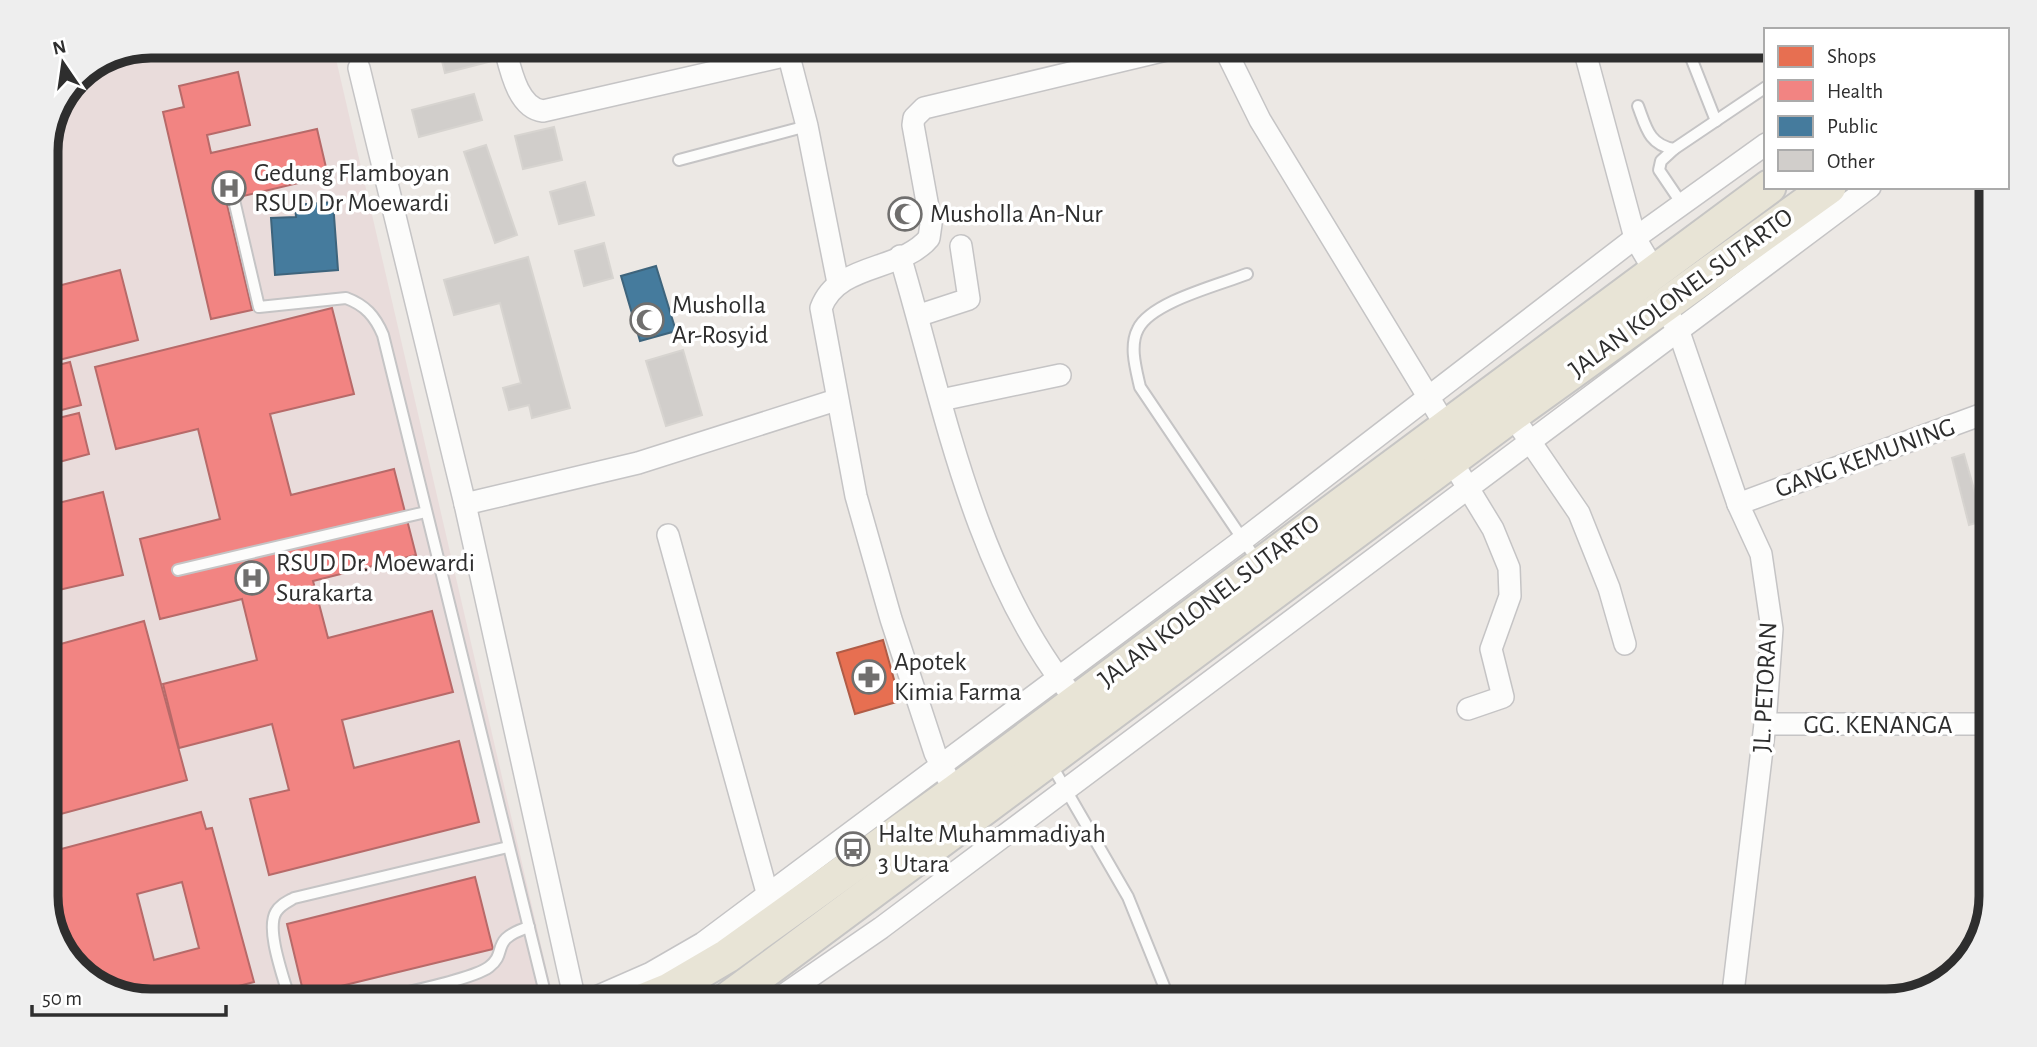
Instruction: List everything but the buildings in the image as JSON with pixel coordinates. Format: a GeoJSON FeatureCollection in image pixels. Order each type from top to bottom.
{"type":"FeatureCollection","features":[{"type":"Feature","properties":{"kind":"main road","name":"JALAN KOLONEL SUTARTO"},"geometry":{"type":"LineString","coordinates":[[666,989],[727,956],[777,905],[1251,551],[1446,426],[1766,189]]}},
{"type":"Feature","properties":{"kind":"main road","name":"JALAN KOLONEL SUTARTO"},"geometry":{"type":"LineString","coordinates":[[742,989],[1451,460],[1521,428],[1671,319],[1827,189]]}},
{"type":"Feature","properties":{"kind":"street"},"geometry":{"type":"LineString","coordinates":[[508,58],[520,92],[528,105],[543,111],[755,58]]}},
{"type":"Feature","properties":{"kind":"street"},"geometry":{"type":"LineString","coordinates":[[789,58],[807,127],[838,283]]}},
{"type":"Feature","properties":{"kind":"street"},"geometry":{"type":"LineString","coordinates":[[948,779],[891,619],[856,496],[821,309],[825,298],[838,283],[924,243],[931,231],[913,125],[914,118],[924,108],[1135,58]]}},
{"type":"Feature","properties":{"kind":"street"},"geometry":{"type":"LineString","coordinates":[[1229,58],[1260,120],[1446,426]]}},
{"type":"Feature","properties":{"kind":"street"},"geometry":{"type":"LineString","coordinates":[[1586,58],[1635,238],[1655,272]]}},
{"type":"Feature","properties":{"kind":"street"},"geometry":{"type":"LineString","coordinates":[[359,68],[465,503],[572,989]]}},
{"type":"Feature","properties":{"kind":"street"},"geometry":{"type":"LineString","coordinates":[[1251,551],[1429,398],[1635,238],[1764,146]]}},
{"type":"Feature","properties":{"kind":"street"},"geometry":{"type":"LineString","coordinates":[[1671,319],[1867,189]]}},
{"type":"Feature","properties":{"kind":"street"},"geometry":{"type":"LineString","coordinates":[[919,316],[969,299],[961,246]]}},
{"type":"Feature","properties":{"kind":"street"},"geometry":{"type":"LineString","coordinates":[[900,256],[957,459],[984,534],[1012,597],[1067,689]]}},
{"type":"Feature","properties":{"kind":"street","name":"JL. PETORAN"},"geometry":{"type":"LineString","coordinates":[[1671,319],[1738,504],[1761,554],[1772,629],[1765,724],[1734,989]]}},
{"type":"Feature","properties":{"kind":"street"},"geometry":{"type":"LineString","coordinates":[[941,400],[1060,375]]}},
{"type":"Feature","properties":{"kind":"street"},"geometry":{"type":"LineString","coordinates":[[465,503],[638,463],[836,400]]}},
{"type":"Feature","properties":{"kind":"street","name":"GANG KEMUNING"},"geometry":{"type":"LineString","coordinates":[[1738,504],[1979,415]]}},
{"type":"Feature","properties":{"kind":"street"},"geometry":{"type":"LineString","coordinates":[[794,989],[881,928],[1469,487],[1521,428],[1579,513],[1605,577],[1625,644]]}},
{"type":"Feature","properties":{"kind":"street"},"geometry":{"type":"LineString","coordinates":[[1451,460],[1501,543],[1511,581],[1510,596],[1491,649],[1503,697],[1468,709]]}},
{"type":"Feature","properties":{"kind":"street"},"geometry":{"type":"LineString","coordinates":[[616,989],[651,973],[777,905],[668,535]]}},
{"type":"Feature","properties":{"kind":"street","name":"GG. KENANGA"},"geometry":{"type":"LineString","coordinates":[[1765,724],[1979,724]]}},
{"type":"Feature","properties":{"kind":"lane"},"geometry":{"type":"LineString","coordinates":[[1691,58],[1716,121]]}},
{"type":"Feature","properties":{"kind":"lane"},"geometry":{"type":"LineString","coordinates":[[1682,204],[1659,170],[1661,161],[1674,149],[1764,88]]}},
{"type":"Feature","properties":{"kind":"lane"},"geometry":{"type":"LineString","coordinates":[[1638,106],[1649,137],[1661,147],[1674,149]]}},
{"type":"Feature","properties":{"kind":"lane"},"geometry":{"type":"LineString","coordinates":[[680,160],[807,127]]}},
{"type":"Feature","properties":{"kind":"lane"},"geometry":{"type":"LineString","coordinates":[[234,200],[259,307],[346,298],[359,303],[378,323],[544,989]]}},
{"type":"Feature","properties":{"kind":"lane"},"geometry":{"type":"LineString","coordinates":[[1247,274],[1150,312],[1137,330],[1133,359],[1140,387],[1251,551]]}},
{"type":"Feature","properties":{"kind":"lane"},"geometry":{"type":"LineString","coordinates":[[177,570],[426,512]]}},
{"type":"Feature","properties":{"kind":"lane"},"geometry":{"type":"LineString","coordinates":[[1048,759],[1128,897],[1165,989]]}},
{"type":"Feature","properties":{"kind":"lane"},"geometry":{"type":"LineString","coordinates":[[287,989],[273,936],[273,921],[283,904],[294,898],[508,847]]}},
{"type":"Feature","properties":{"kind":"lane"},"geometry":{"type":"LineString","coordinates":[[417,989],[478,973],[496,959],[502,940],[510,933],[529,927]]}},
{"type":"Feature","properties":{"kind":"shaded area","name":"RSUD Dr. Moewardi Surakarta"},"geometry":{"type":"Polygon","coordinates":[[[151,58],[336,58],[551,989],[151,989],[121,984],[99,974],[81,958],[67,937],[58,902],[58,145],[61,127],[73,99],[98,98],[98,74],[115,65],[151,58]]]}},
{"type":"Feature","properties":{"kind":"place","name":"Gedung Flamboyan RSUD Dr Moewardi"},"geometry":{"type":"Point","coordinates":[229,188]}},
{"type":"Feature","properties":{"kind":"place","name":"Musholla An-Nur"},"geometry":{"type":"Point","coordinates":[905,214]}},
{"type":"Feature","properties":{"kind":"place","name":"Musholla Ar-Rosyid"},"geometry":{"type":"Point","coordinates":[647,320]}},
{"type":"Feature","properties":{"kind":"place","name":"RSUD Dr. Moewardi Surakarta"},"geometry":{"type":"Point","coordinates":[252,578]}},
{"type":"Feature","properties":{"kind":"place","name":"Apotek Kimia Farma"},"geometry":{"type":"Point","coordinates":[869,677]}},
{"type":"Feature","properties":{"kind":"place","name":"Halte Muhammadiyah 3 Utara"},"geometry":{"type":"Point","coordinates":[853,849]}}]}
